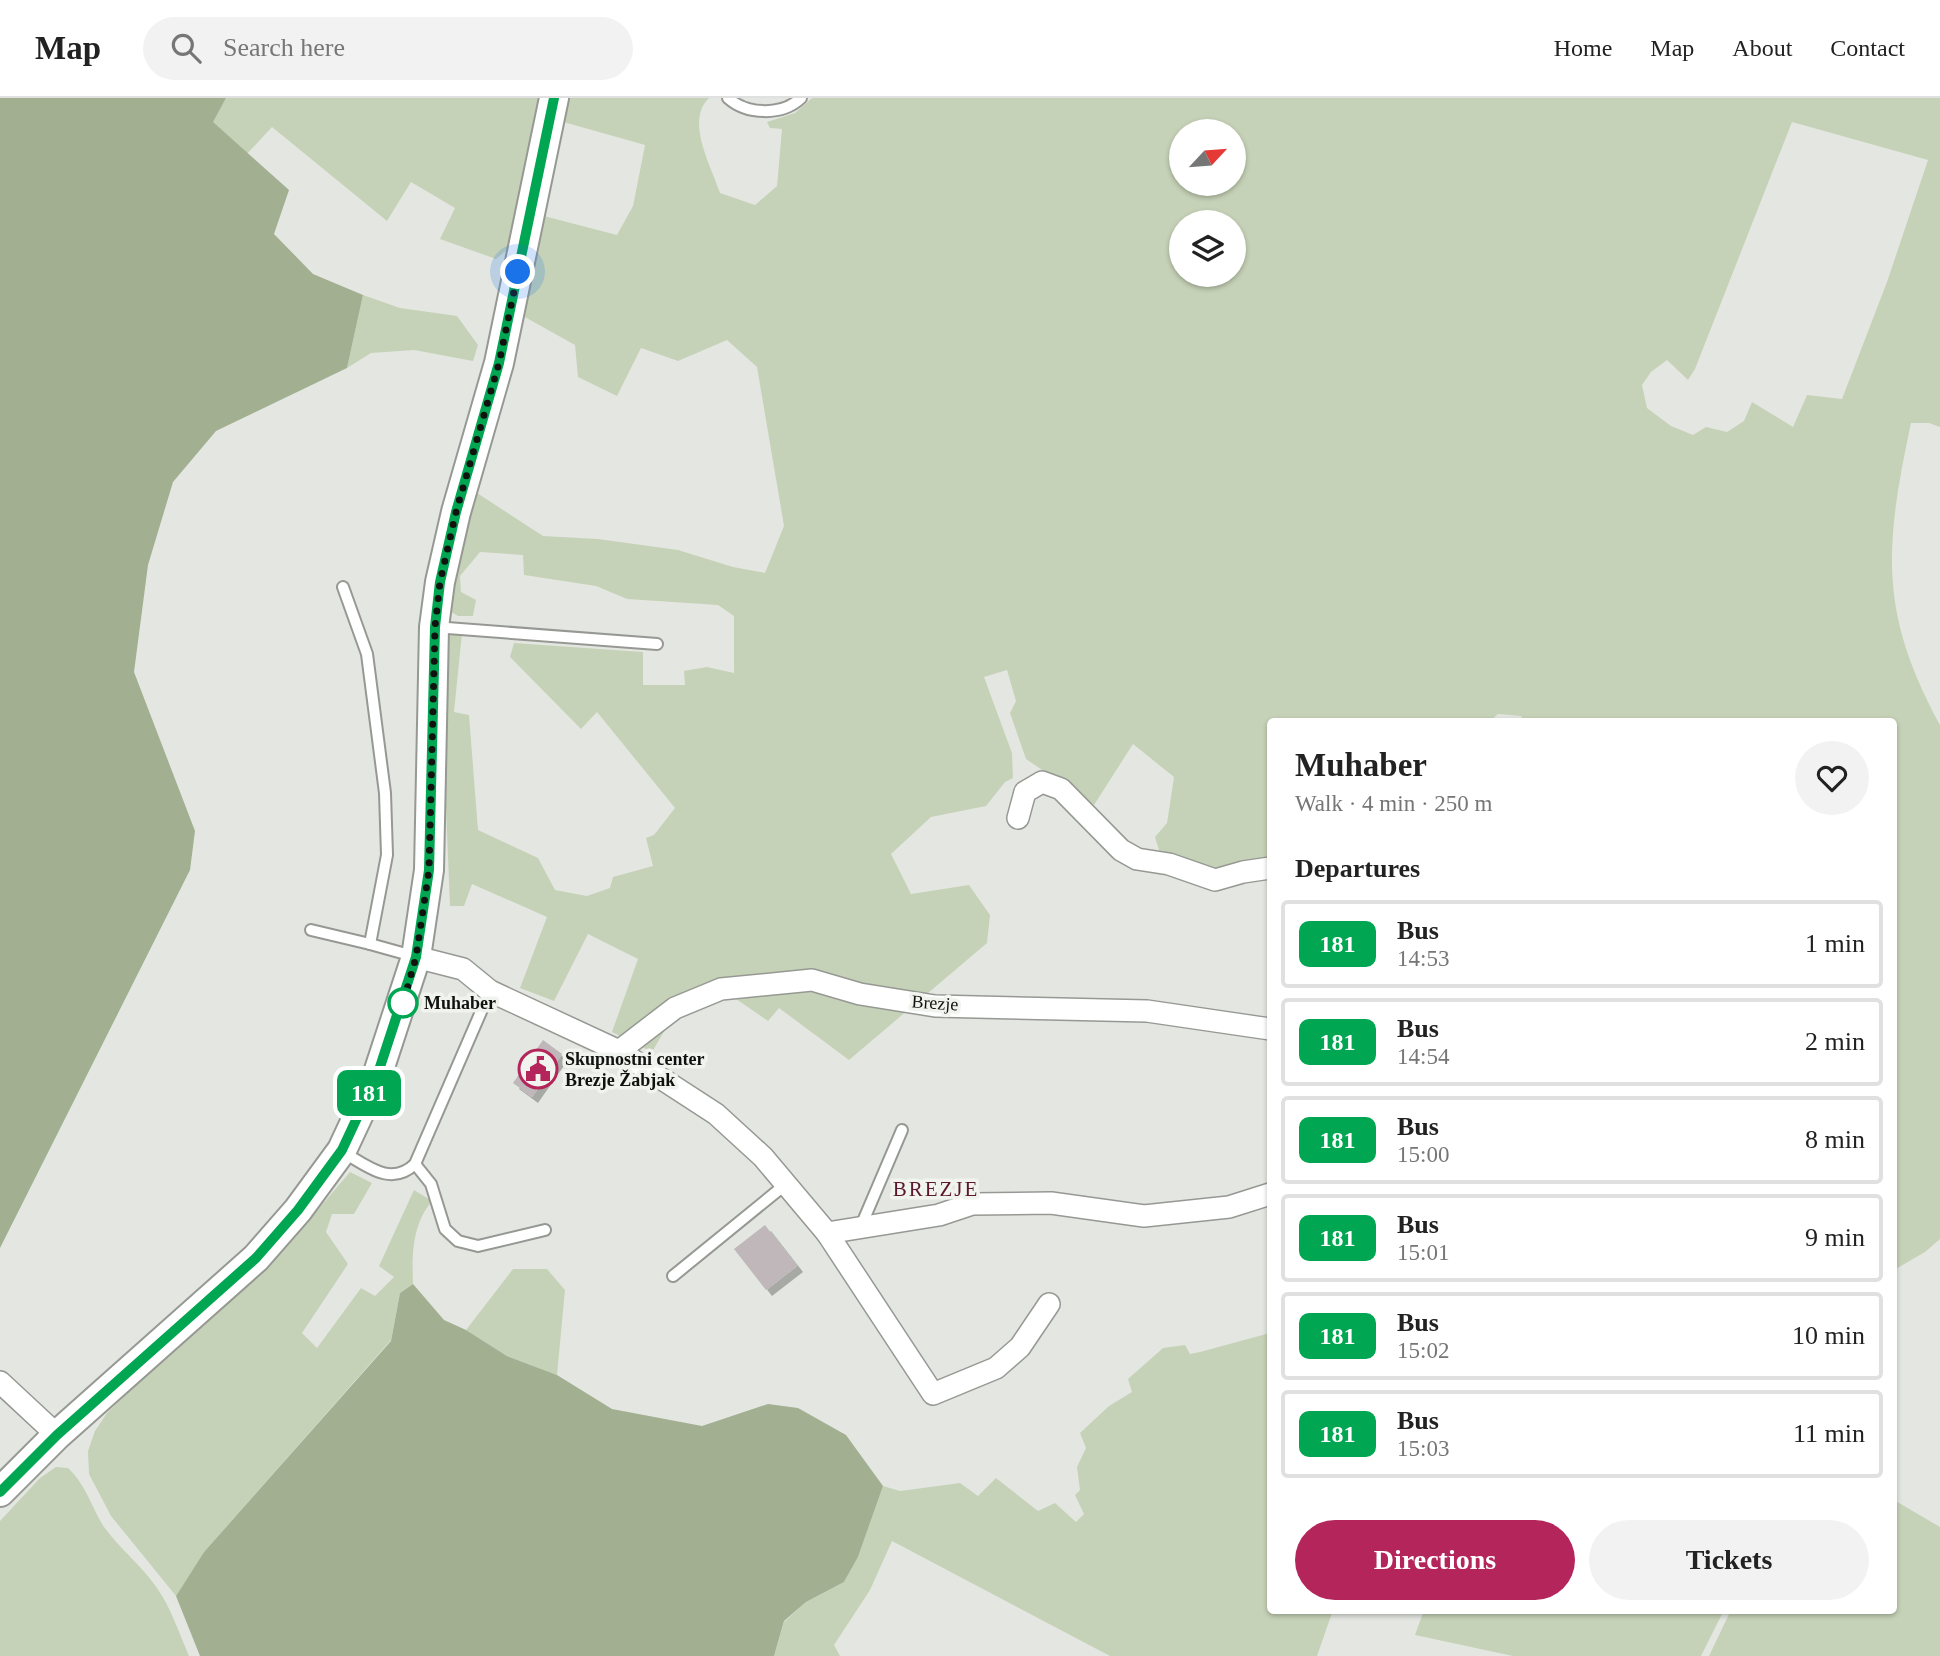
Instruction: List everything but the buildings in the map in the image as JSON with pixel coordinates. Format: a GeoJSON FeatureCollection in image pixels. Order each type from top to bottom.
{"type":"FeatureCollection","features":[{"type":"Feature","properties":{"kind":"street"},"geometry":{"type":"LineString","coordinates":[[0,1492],[57,1435],[256,1258],[298,1210],[342,1150],[378,1073],[416,957],[429,870],[435,627],[450,535],[499,363],[554,98]]}},
{"type":"Feature","properties":{"kind":"street"},"geometry":{"type":"LineString","coordinates":[[1018,818],[1025,792],[1042,782],[1061,789],[1121,850],[1137,859],[1169,864],[1215,880],[1267,868]]}},
{"type":"Feature","properties":{"kind":"street"},"geometry":{"type":"LineString","coordinates":[[416,957],[463,969],[490,991],[619,1051],[716,1114],[763,1157],[827,1233],[933,1394],[996,1368],[1020,1347],[1049,1304]]}},
{"type":"Feature","properties":{"kind":"street","name":"Brezje"},"geometry":{"type":"LineString","coordinates":[[619,1051],[675,1008],[721,989],[812,980],[860,994],[935,1006],[1147,1011],[1233,1021],[1267,1028]]}},
{"type":"Feature","properties":{"kind":"street"},"geometry":{"type":"LineString","coordinates":[[827,1233],[939,1215],[972,1204],[1051,1203],[1144,1216],[1229,1207],[1267,1195]]}},
{"type":"Feature","properties":{"kind":"street"},"geometry":{"type":"LineString","coordinates":[[0,1382],[57,1435]]}},
{"type":"Feature","properties":{"kind":"lane"},"geometry":{"type":"LineString","coordinates":[[728,98],[735,104],[769,113],[801,98]]}},
{"type":"Feature","properties":{"kind":"lane"},"geometry":{"type":"LineString","coordinates":[[343,587],[366,654],[384,793],[387,855],[370,944]]}},
{"type":"Feature","properties":{"kind":"lane"},"geometry":{"type":"LineString","coordinates":[[435,627],[657,644]]}},
{"type":"Feature","properties":{"kind":"lane"},"geometry":{"type":"LineString","coordinates":[[311,930],[416,957]]}},
{"type":"Feature","properties":{"kind":"lane"},"geometry":{"type":"LineString","coordinates":[[342,1150],[377,1172],[393,1176],[405,1173],[415,1164],[490,991]]}},
{"type":"Feature","properties":{"kind":"lane"},"geometry":{"type":"LineString","coordinates":[[861,1226],[902,1130]]}},
{"type":"Feature","properties":{"kind":"lane"},"geometry":{"type":"LineString","coordinates":[[415,1164],[431,1184],[438,1214],[445,1229],[458,1241],[478,1246],[545,1230]]}},
{"type":"Feature","properties":{"kind":"lane"},"geometry":{"type":"LineString","coordinates":[[673,1276],[786,1184]]}},
{"type":"Feature","properties":{"kind":"green space"},"geometry":{"type":"Polygon","coordinates":[[[0,98],[226,98],[213,122],[289,190],[274,234],[313,274],[363,295],[347,368],[216,431],[173,482],[148,565],[134,672],[195,831],[190,870],[0,1248],[0,98]]]}},
{"type":"Feature","properties":{"kind":"green space"},"geometry":{"type":"Polygon","coordinates":[[[226,98],[540,98],[508,249],[496,259],[440,239],[455,208],[411,182],[387,221],[272,127],[246,155],[212,122],[226,98]]]}},
{"type":"Feature","properties":{"kind":"green space"},"geometry":{"type":"Polygon","coordinates":[[[565,98],[709,98],[699,119],[700,131],[706,157],[720,193],[755,205],[777,186],[782,129],[770,128],[767,122],[795,113],[812,98],[1940,98],[1940,427],[1929,423],[1911,423],[1892,543],[1897,612],[1906,647],[1940,725],[1940,1239],[1925,1252],[1897,1268],[1897,718],[1522,718],[1498,714],[1493,718],[1267,718],[1267,862],[1213,868],[1189,863],[1159,850],[1155,837],[1167,823],[1174,777],[1133,744],[1094,805],[1026,759],[1010,713],[1016,701],[1007,670],[984,677],[1012,753],[1013,778],[1005,782],[986,806],[931,817],[891,854],[911,894],[969,885],[990,915],[987,943],[849,1060],[779,1008],[768,1021],[713,983],[687,992],[652,1052],[612,1032],[638,959],[588,934],[554,1001],[520,988],[547,917],[472,884],[464,906],[450,906],[446,808],[439,769],[444,646],[452,632],[462,633],[454,712],[469,715],[478,830],[538,858],[555,890],[587,896],[610,888],[613,877],[653,866],[646,838],[654,835],[675,808],[597,712],[581,729],[510,657],[514,643],[643,652],[643,685],[685,685],[684,671],[707,667],[734,673],[734,616],[718,605],[627,599],[596,586],[524,575],[523,555],[480,552],[460,576],[461,592],[476,600],[473,616],[458,616],[446,609],[474,491],[543,536],[598,539],[678,550],[733,567],[765,573],[784,526],[757,367],[727,340],[678,361],[641,348],[617,396],[578,377],[575,345],[523,316],[540,215],[617,235],[633,206],[645,145],[560,121],[565,98]],[[1792,122],[1695,369],[1688,380],[1667,360],[1651,372],[1642,385],[1647,408],[1671,426],[1693,435],[1706,427],[1727,432],[1744,421],[1752,402],[1793,427],[1807,395],[1842,399],[1887,282],[1928,160],[1792,122]]]}},
{"type":"Feature","properties":{"kind":"green space"},"geometry":{"type":"Polygon","coordinates":[[[363,295],[400,308],[457,316],[478,345],[473,361],[414,350],[371,353],[347,368],[363,295]]]}},
{"type":"Feature","properties":{"kind":"green space"},"geometry":{"type":"Polygon","coordinates":[[[350,1172],[372,1183],[354,1214],[332,1214],[326,1232],[348,1264],[302,1333],[317,1348],[361,1288],[375,1296],[394,1277],[379,1266],[414,1190],[432,1201],[417,1230],[413,1251],[413,1284],[400,1293],[391,1340],[204,1552],[176,1596],[111,1516],[89,1474],[88,1451],[95,1431],[107,1413],[180,1342],[279,1255],[350,1172]]]}},
{"type":"Feature","properties":{"kind":"green space"},"geometry":{"type":"Polygon","coordinates":[[[513,1269],[547,1269],[565,1290],[557,1375],[507,1356],[466,1330],[513,1269]]]}},
{"type":"Feature","properties":{"kind":"green space"},"geometry":{"type":"Polygon","coordinates":[[[413,1284],[444,1320],[466,1330],[507,1356],[557,1375],[612,1409],[702,1426],[768,1404],[798,1408],[846,1435],[883,1486],[858,1557],[844,1582],[806,1602],[784,1621],[774,1656],[200,1656],[176,1596],[204,1552],[391,1341],[400,1293],[413,1284]]]}},
{"type":"Feature","properties":{"kind":"green space"},"geometry":{"type":"Polygon","coordinates":[[[1267,1334],[1267,1614],[1332,1614],[1317,1656],[1110,1656],[892,1541],[870,1590],[834,1645],[840,1656],[774,1656],[784,1622],[806,1602],[844,1582],[858,1557],[883,1486],[900,1491],[960,1483],[978,1496],[996,1478],[1038,1511],[1055,1503],[1076,1522],[1084,1514],[1075,1495],[1080,1490],[1077,1467],[1086,1448],[1080,1433],[1109,1406],[1132,1392],[1128,1379],[1163,1348],[1185,1345],[1190,1354],[1267,1334]]]}},
{"type":"Feature","properties":{"kind":"green space"},"geometry":{"type":"Polygon","coordinates":[[[56,1467],[68,1468],[74,1475],[104,1527],[157,1588],[171,1612],[189,1656],[0,1656],[0,1521],[40,1478],[56,1467]]]}},
{"type":"Feature","properties":{"kind":"green space"},"geometry":{"type":"Polygon","coordinates":[[[1897,1502],[1940,1527],[1940,1656],[1709,1656],[1729,1614],[1897,1614],[1897,1502]]]}},
{"type":"Feature","properties":{"kind":"green space"},"geometry":{"type":"Polygon","coordinates":[[[1423,1614],[1722,1614],[1701,1656],[1513,1656],[1415,1635],[1423,1614]]]}},
{"type":"Feature","properties":{"kind":"bus line","name":"181"},"geometry":{"type":"LineString","coordinates":[[0,1492],[57,1435],[256,1258],[298,1210],[342,1150],[378,1073],[402,1007],[421,934],[429,870],[435,627],[440,582],[456,512],[499,363],[554,98]]}},
{"type":"Feature","properties":{"kind":"place","name":"Muhaber"},"geometry":{"type":"Point","coordinates":[403,1003]}},
{"type":"Feature","properties":{"kind":"place","name":"Skupnostni center Brezje Žabjak"},"geometry":{"type":"Point","coordinates":[538,1069]}},
{"type":"Feature","properties":{"kind":"district","name":"BREZJE"},"geometry":{"type":"Point","coordinates":[936,1189]}},
{"type":"Feature","properties":{"kind":"route"},"geometry":{"type":"LineString","coordinates":[[403,1003],[402,1007],[421,934],[429,870],[435,627],[440,582],[456,512],[499,363],[518,272]]}}]}
